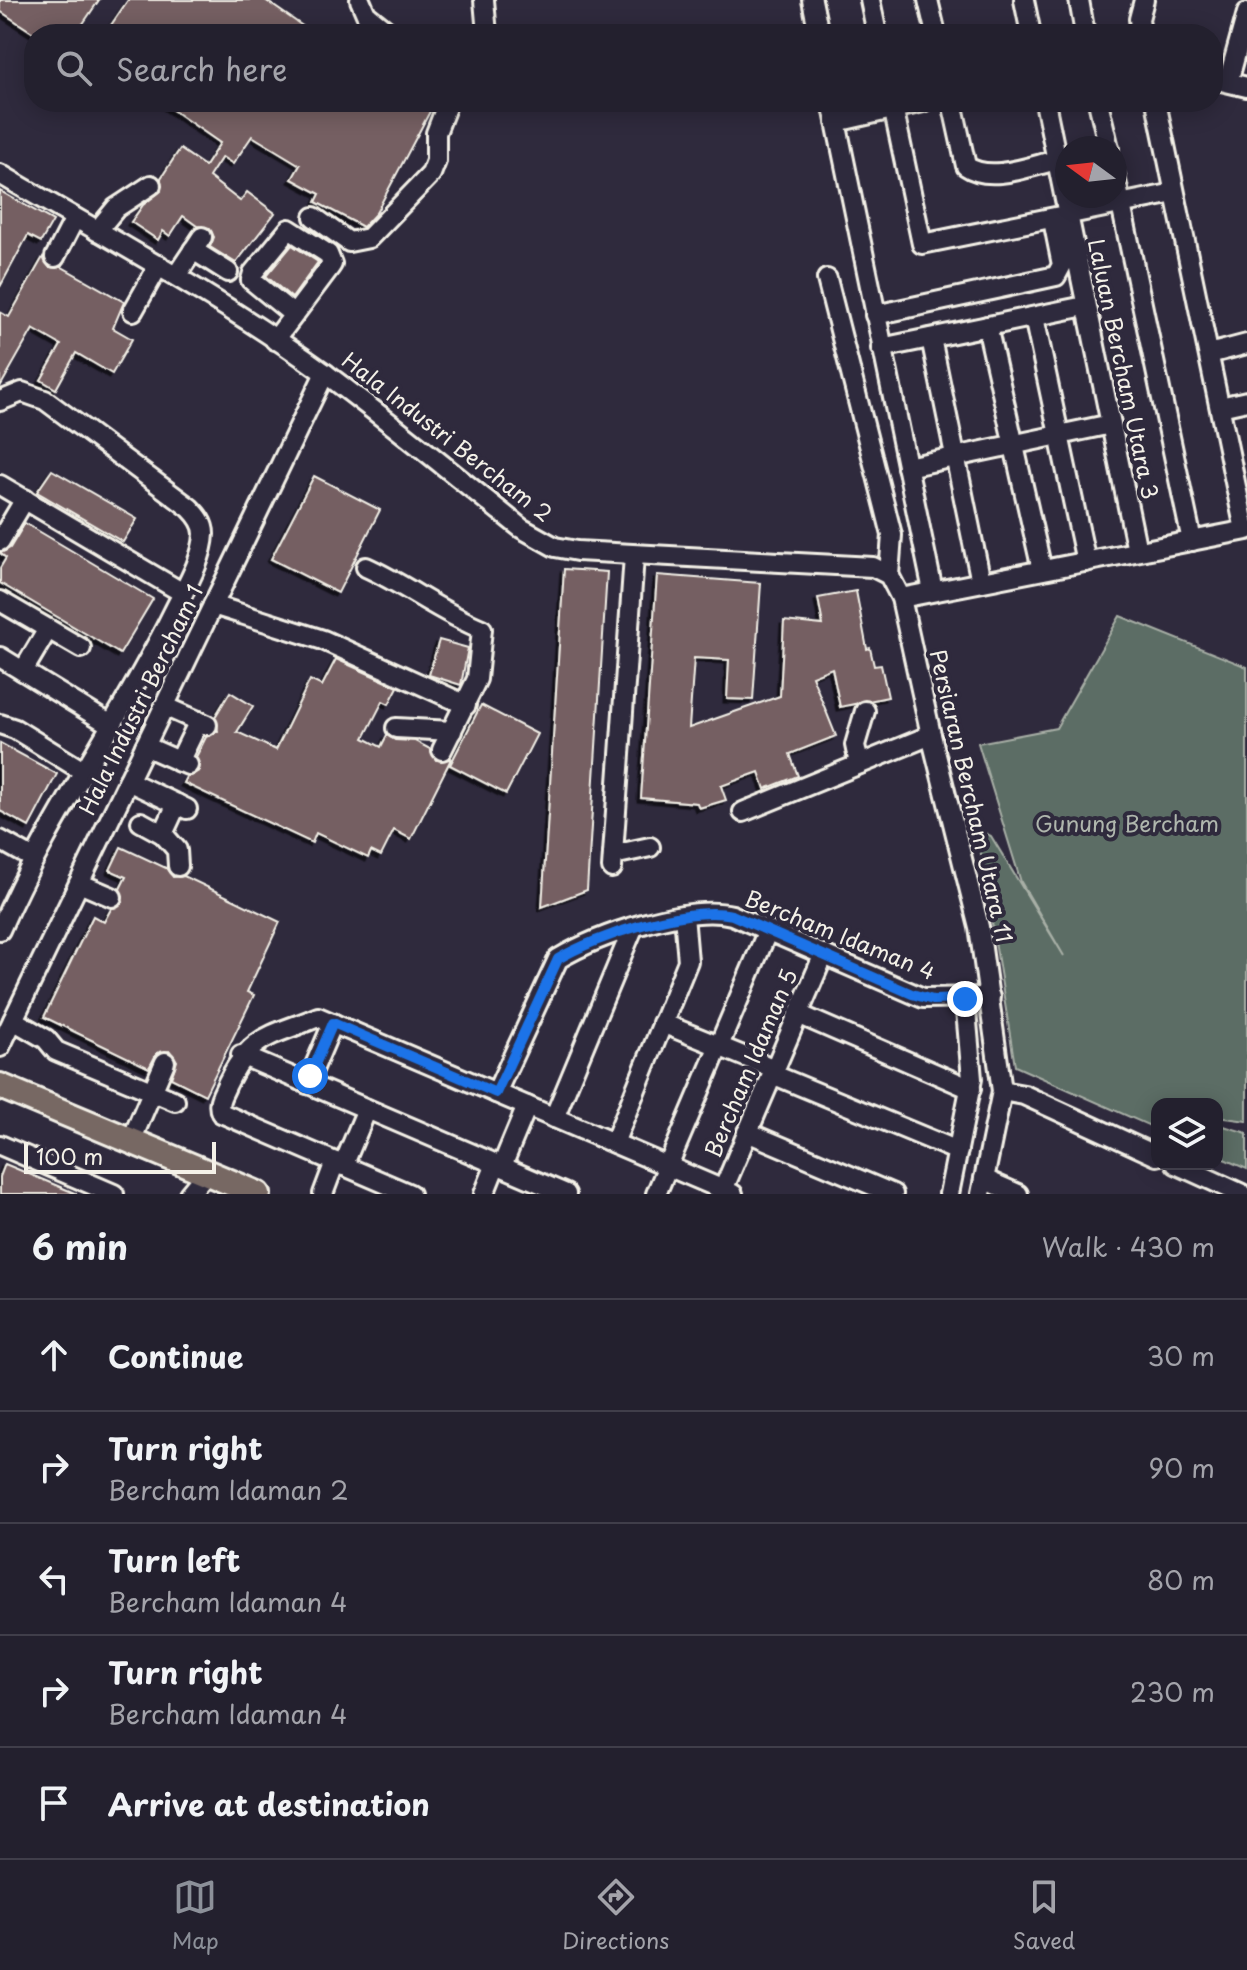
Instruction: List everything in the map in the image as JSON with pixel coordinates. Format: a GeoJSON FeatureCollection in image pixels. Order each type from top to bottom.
{"type":"FeatureCollection","features":[{"type":"Feature","properties":{"kind":"main road"},"geometry":{"type":"LineString","coordinates":[[0,1086],[258,1194]]}},
{"type":"Feature","properties":{"kind":"street"},"geometry":{"type":"LineString","coordinates":[[360,0],[366,14],[378,24]]}},
{"type":"Feature","properties":{"kind":"street"},"geometry":{"type":"LineString","coordinates":[[484,0],[486,24]]}},
{"type":"Feature","properties":{"kind":"street"},"geometry":{"type":"LineString","coordinates":[[812,0],[817,24]]}},
{"type":"Feature","properties":{"kind":"street"},"geometry":{"type":"LineString","coordinates":[[870,0],[875,24]]}},
{"type":"Feature","properties":{"kind":"street"},"geometry":{"type":"LineString","coordinates":[[928,0],[934,24]]}},
{"type":"Feature","properties":{"kind":"street"},"geometry":{"type":"LineString","coordinates":[[1024,0],[1029,24]]}},
{"type":"Feature","properties":{"kind":"street"},"geometry":{"type":"LineString","coordinates":[[1079,0],[1083,24]]}},
{"type":"Feature","properties":{"kind":"street"},"geometry":{"type":"LineString","coordinates":[[1140,24],[1144,0]]}},
{"type":"Feature","properties":{"kind":"street"},"geometry":{"type":"LineString","coordinates":[[1223,76],[1247,13]]}},
{"type":"Feature","properties":{"kind":"street"},"geometry":{"type":"LineString","coordinates":[[1223,81],[1247,87]]}},
{"type":"Feature","properties":{"kind":"street"},"geometry":{"type":"LineString","coordinates":[[314,217],[349,242],[369,238],[431,174],[436,161],[436,133],[444,112]]}},
{"type":"Feature","properties":{"kind":"street"},"geometry":{"type":"LineString","coordinates":[[834,112],[933,591]]}},
{"type":"Feature","properties":{"kind":"street"},"geometry":{"type":"LineString","coordinates":[[836,122],[872,112]]}},
{"type":"Feature","properties":{"kind":"street"},"geometry":{"type":"LineString","coordinates":[[894,112],[922,244],[1107,208]]}},
{"type":"Feature","properties":{"kind":"street"},"geometry":{"type":"LineString","coordinates":[[954,112],[966,166],[976,173],[988,174],[1055,160]]}},
{"type":"Feature","properties":{"kind":"street","name":"Laluan Bercham Utara 3"},"geometry":{"type":"LineString","coordinates":[[1047,112],[1055,150]]}},
{"type":"Feature","properties":{"kind":"street"},"geometry":{"type":"LineString","coordinates":[[1100,112],[1106,136]]}},
{"type":"Feature","properties":{"kind":"street"},"geometry":{"type":"LineString","coordinates":[[827,279],[892,535],[889,575],[901,598],[1246,530],[1158,112]]}},
{"type":"Feature","properties":{"kind":"street","name":"Hala Industri Bercham 2"},"geometry":{"type":"LineString","coordinates":[[0,174],[159,265],[325,373],[539,540],[566,549],[634,556],[873,567],[889,575]]}},
{"type":"Feature","properties":{"kind":"street"},"geometry":{"type":"LineString","coordinates":[[97,231],[116,208],[151,185]]}},
{"type":"Feature","properties":{"kind":"street"},"geometry":{"type":"LineString","coordinates":[[1127,204],[1174,193]]}},
{"type":"Feature","properties":{"kind":"street","name":"Laluan Bercham Utara 3"},"geometry":{"type":"LineString","coordinates":[[1059,208],[1085,306],[1137,551]]}},
{"type":"Feature","properties":{"kind":"street"},"geometry":{"type":"LineString","coordinates":[[1122,208],[1192,541]]}},
{"type":"Feature","properties":{"kind":"street"},"geometry":{"type":"LineString","coordinates":[[55,257],[75,218]]}},
{"type":"Feature","properties":{"kind":"street"},"geometry":{"type":"LineString","coordinates":[[875,315],[1056,276],[1062,265],[1060,218]]}},
{"type":"Feature","properties":{"kind":"street"},"geometry":{"type":"LineString","coordinates":[[275,340],[294,315],[332,260],[328,254],[289,229],[253,273],[251,280],[294,315]]}},
{"type":"Feature","properties":{"kind":"street"},"geometry":{"type":"LineString","coordinates":[[176,276],[198,244],[228,272]]}},
{"type":"Feature","properties":{"kind":"street"},"geometry":{"type":"LineString","coordinates":[[133,311],[159,265]]}},
{"type":"Feature","properties":{"kind":"street"},"geometry":{"type":"LineString","coordinates":[[881,348],[1085,306]]}},
{"type":"Feature","properties":{"kind":"street"},"geometry":{"type":"LineString","coordinates":[[1034,317],[1086,562]]}},
{"type":"Feature","properties":{"kind":"street"},"geometry":{"type":"LineString","coordinates":[[987,326],[1042,570]]}},
{"type":"Feature","properties":{"kind":"street"},"geometry":{"type":"LineString","coordinates":[[931,338],[981,582]]}},
{"type":"Feature","properties":{"kind":"street"},"geometry":{"type":"LineString","coordinates":[[1209,354],[1247,344]]}},
{"type":"Feature","properties":{"kind":"street","name":"Hala Industri Bercham 1"},"geometry":{"type":"LineString","coordinates":[[0,1047],[7,1024],[79,883],[325,373]]}},
{"type":"Feature","properties":{"kind":"street"},"geometry":{"type":"LineString","coordinates":[[0,401],[22,392],[37,395],[197,514],[204,534],[183,593],[34,859],[1,927]]}},
{"type":"Feature","properties":{"kind":"street"},"geometry":{"type":"LineString","coordinates":[[1220,407],[1247,401]]}},
{"type":"Feature","properties":{"kind":"street"},"geometry":{"type":"LineString","coordinates":[[907,467],[1111,424]]}},
{"type":"Feature","properties":{"kind":"street"},"geometry":{"type":"LineString","coordinates":[[0,485],[183,593]]}},
{"type":"Feature","properties":{"kind":"street"},"geometry":{"type":"LineString","coordinates":[[0,541],[25,499]]}},
{"type":"Feature","properties":{"kind":"street"},"geometry":{"type":"LineString","coordinates":[[634,556],[613,862],[650,847]]}},
{"type":"Feature","properties":{"kind":"street"},"geometry":{"type":"LineString","coordinates":[[366,567],[390,578],[440,611],[482,629],[477,679],[442,750]]}},
{"type":"Feature","properties":{"kind":"street","name":"Persiaran Bercham Utara 11"},"geometry":{"type":"LineString","coordinates":[[901,598],[931,735],[966,866],[990,997],[1002,1091],[983,1186]]}},
{"type":"Feature","properties":{"kind":"street"},"geometry":{"type":"LineString","coordinates":[[0,601],[81,648]]}},
{"type":"Feature","properties":{"kind":"street"},"geometry":{"type":"LineString","coordinates":[[213,605],[323,640],[466,705]]}},
{"type":"Feature","properties":{"kind":"street"},"geometry":{"type":"LineString","coordinates":[[23,671],[48,629]]}},
{"type":"Feature","properties":{"kind":"street"},"geometry":{"type":"LineString","coordinates":[[0,657],[111,725]]}},
{"type":"Feature","properties":{"kind":"street"},"geometry":{"type":"LineString","coordinates":[[145,746],[184,764],[203,723],[164,706]]}},
{"type":"Feature","properties":{"kind":"street"},"geometry":{"type":"LineString","coordinates":[[859,764],[855,745],[865,711]]}},
{"type":"Feature","properties":{"kind":"street"},"geometry":{"type":"LineString","coordinates":[[0,724],[15,729],[83,771]]}},
{"type":"Feature","properties":{"kind":"street"},"geometry":{"type":"LineString","coordinates":[[396,728],[452,731]]}},
{"type":"Feature","properties":{"kind":"street"},"geometry":{"type":"LineString","coordinates":[[743,812],[931,735]]}},
{"type":"Feature","properties":{"kind":"street"},"geometry":{"type":"LineString","coordinates":[[128,781],[183,807],[163,834]]}},
{"type":"Feature","properties":{"kind":"street"},"geometry":{"type":"LineString","coordinates":[[141,822],[163,834],[177,850],[178,866]]}},
{"type":"Feature","properties":{"kind":"street"},"geometry":{"type":"LineString","coordinates":[[0,840],[34,859]]}},
{"type":"Feature","properties":{"kind":"street"},"geometry":{"type":"LineString","coordinates":[[79,883],[112,897]]}},
{"type":"Feature","properties":{"kind":"street","name":"Bercham Idaman 4"},"geometry":{"type":"LineString","coordinates":[[496,1093],[556,962],[633,928],[684,915],[715,911],[768,930],[923,998],[990,997]]}},
{"type":"Feature","properties":{"kind":"street"},"geometry":{"type":"LineString","coordinates":[[614,1143],[688,961],[684,915]]}},
{"type":"Feature","properties":{"kind":"street"},"geometry":{"type":"LineString","coordinates":[[554,1118],[633,928]]}},
{"type":"Feature","properties":{"kind":"street"},"geometry":{"type":"LineString","coordinates":[[656,1194],[768,930]]}},
{"type":"Feature","properties":{"kind":"street","name":"Bercham Idaman 5"},"geometry":{"type":"LineString","coordinates":[[728,1192],[747,1132],[824,954]]}},
{"type":"Feature","properties":{"kind":"street"},"geometry":{"type":"LineString","coordinates":[[949,1194],[971,1089],[965,999]]}},
{"type":"Feature","properties":{"kind":"street"},"geometry":{"type":"LineString","coordinates":[[798,1014],[971,1089]]}},
{"type":"Feature","properties":{"kind":"street"},"geometry":{"type":"LineString","coordinates":[[410,1194],[221,1113],[218,1106],[241,1055],[252,1044],[318,1017],[728,1192]]}},
{"type":"Feature","properties":{"kind":"street"},"geometry":{"type":"LineString","coordinates":[[307,1084],[333,1023]]}},
{"type":"Feature","properties":{"kind":"street"},"geometry":{"type":"LineString","coordinates":[[662,1023],[958,1151]]}},
{"type":"Feature","properties":{"kind":"street"},"geometry":{"type":"LineString","coordinates":[[7,1024],[46,1039],[56,1051],[175,1101]]}},
{"type":"Feature","properties":{"kind":"street"},"geometry":{"type":"LineString","coordinates":[[241,1055],[566,1194]]}},
{"type":"Feature","properties":{"kind":"street"},"geometry":{"type":"LineString","coordinates":[[131,1141],[165,1062]]}},
{"type":"Feature","properties":{"kind":"street"},"geometry":{"type":"LineString","coordinates":[[1002,1091],[1024,1095],[1151,1153]]}},
{"type":"Feature","properties":{"kind":"street"},"geometry":{"type":"LineString","coordinates":[[484,1194],[527,1106]]}},
{"type":"Feature","properties":{"kind":"street"},"geometry":{"type":"LineString","coordinates":[[323,1194],[367,1109]]}},
{"type":"Feature","properties":{"kind":"street"},"geometry":{"type":"LineString","coordinates":[[747,1132],[893,1194]]}},
{"type":"Feature","properties":{"kind":"street"},"geometry":{"type":"LineString","coordinates":[[3,1153],[114,1194]]}},
{"type":"Feature","properties":{"kind":"street"},"geometry":{"type":"LineString","coordinates":[[1189,1170],[1239,1193]]}},
{"type":"Feature","properties":{"kind":"street"},"geometry":{"type":"LineString","coordinates":[[189,1194],[207,1172]]}},
{"type":"Feature","properties":{"kind":"street"},"geometry":{"type":"LineString","coordinates":[[983,1186],[1018,1194]]}},
{"type":"Feature","properties":{"kind":"green space","name":"Gunung Bercham"},"geometry":{"type":"Polygon","coordinates":[[[1120,616],[1247,667],[1247,1121],[1223,1118],[1223,1098],[1151,1098],[1151,1126],[1015,1066],[977,829],[991,836],[1064,956],[1021,882],[978,743],[1056,728],[1120,616]]]}},
{"type":"Feature","properties":{"kind":"green space"},"geometry":{"type":"Polygon","coordinates":[[[1223,1126],[1247,1133],[1247,1169],[1223,1159],[1223,1126]]]}},
{"type":"Feature","properties":{"kind":"building"},"geometry":{"type":"Polygon","coordinates":[[[0,0],[99,0],[83,24],[24,24],[24,27],[0,11],[0,0]]]}},
{"type":"Feature","properties":{"kind":"building"},"geometry":{"type":"Polygon","coordinates":[[[128,0],[265,0],[300,24],[112,24],[128,0]]]}},
{"type":"Feature","properties":{"kind":"building"},"geometry":{"type":"Polygon","coordinates":[[[175,112],[430,112],[376,213],[363,227],[316,202],[320,194],[292,179],[300,165],[252,136],[233,164],[222,157],[209,177],[240,201],[247,192],[275,213],[236,263],[210,247],[214,237],[209,228],[197,226],[183,216],[170,236],[163,231],[158,240],[131,222],[143,205],[161,191],[161,178],[180,149],[205,166],[220,143],[175,112]]]}},
{"type":"Feature","properties":{"kind":"building"},"geometry":{"type":"Polygon","coordinates":[[[0,191],[53,221],[41,242],[28,235],[0,287],[0,191]]]}},
{"type":"Feature","properties":{"kind":"building"},"geometry":{"type":"Polygon","coordinates":[[[292,245],[318,262],[292,298],[266,276],[292,245]]]}},
{"type":"Feature","properties":{"kind":"building"},"geometry":{"type":"Polygon","coordinates":[[[43,257],[49,267],[62,267],[124,302],[113,328],[132,339],[112,374],[76,353],[56,389],[41,380],[61,345],[33,329],[0,387],[0,312],[9,317],[43,257]]]}},
{"type":"Feature","properties":{"kind":"building"},"geometry":{"type":"Polygon","coordinates":[[[52,470],[137,519],[123,542],[37,492],[52,470]]]}},
{"type":"Feature","properties":{"kind":"building"},"geometry":{"type":"Polygon","coordinates":[[[314,476],[380,510],[338,593],[271,559],[314,476]]]}},
{"type":"Feature","properties":{"kind":"building"},"geometry":{"type":"Polygon","coordinates":[[[25,523],[153,599],[120,654],[0,583],[0,568],[6,558],[0,553],[10,548],[25,523]]]}},
{"type":"Feature","properties":{"kind":"building"},"geometry":{"type":"Polygon","coordinates":[[[564,569],[607,572],[587,890],[542,907],[564,569]]]}},
{"type":"Feature","properties":{"kind":"building"},"geometry":{"type":"Polygon","coordinates":[[[657,575],[761,583],[753,700],[727,699],[729,660],[694,658],[689,728],[780,696],[784,621],[823,625],[818,598],[856,591],[867,649],[870,648],[874,666],[881,665],[888,697],[840,707],[832,668],[812,676],[836,736],[790,754],[798,776],[765,789],[759,772],[721,786],[726,800],[699,808],[697,803],[641,798],[657,575]]]}},
{"type":"Feature","properties":{"kind":"building"},"geometry":{"type":"Polygon","coordinates":[[[439,640],[468,648],[461,685],[429,675],[439,640]]]}},
{"type":"Feature","properties":{"kind":"building"},"geometry":{"type":"Polygon","coordinates":[[[336,659],[398,687],[389,704],[383,701],[364,738],[381,747],[387,735],[395,740],[415,741],[430,749],[436,760],[451,759],[411,839],[394,830],[381,856],[371,851],[368,858],[316,833],[312,843],[184,783],[187,777],[199,771],[196,757],[206,737],[218,731],[215,717],[230,692],[253,706],[237,732],[276,750],[310,680],[322,686],[336,659]]]}},
{"type":"Feature","properties":{"kind":"building"},"geometry":{"type":"Polygon","coordinates":[[[481,705],[537,734],[506,794],[450,765],[481,705]]]}},
{"type":"Feature","properties":{"kind":"building"},"geometry":{"type":"Polygon","coordinates":[[[0,743],[57,774],[29,827],[0,811],[0,743]]]}},
{"type":"Feature","properties":{"kind":"building"},"geometry":{"type":"Polygon","coordinates":[[[121,847],[166,868],[173,877],[184,876],[280,922],[247,992],[254,995],[205,1095],[171,1078],[177,1061],[170,1051],[157,1053],[149,1068],[44,1017],[93,916],[104,922],[111,909],[123,902],[120,889],[126,877],[110,870],[121,847]]]}},
{"type":"Feature","properties":{"kind":"building"},"geometry":{"type":"Polygon","coordinates":[[[5,1164],[77,1194],[0,1194],[0,1177],[5,1164]]]}},
{"type":"Feature","properties":{"kind":"route"},"geometry":{"type":"LineString","coordinates":[[310,1076],[333,1023],[496,1093],[558,959],[633,928],[700,912],[732,915],[923,998],[965,999]]}}]}
